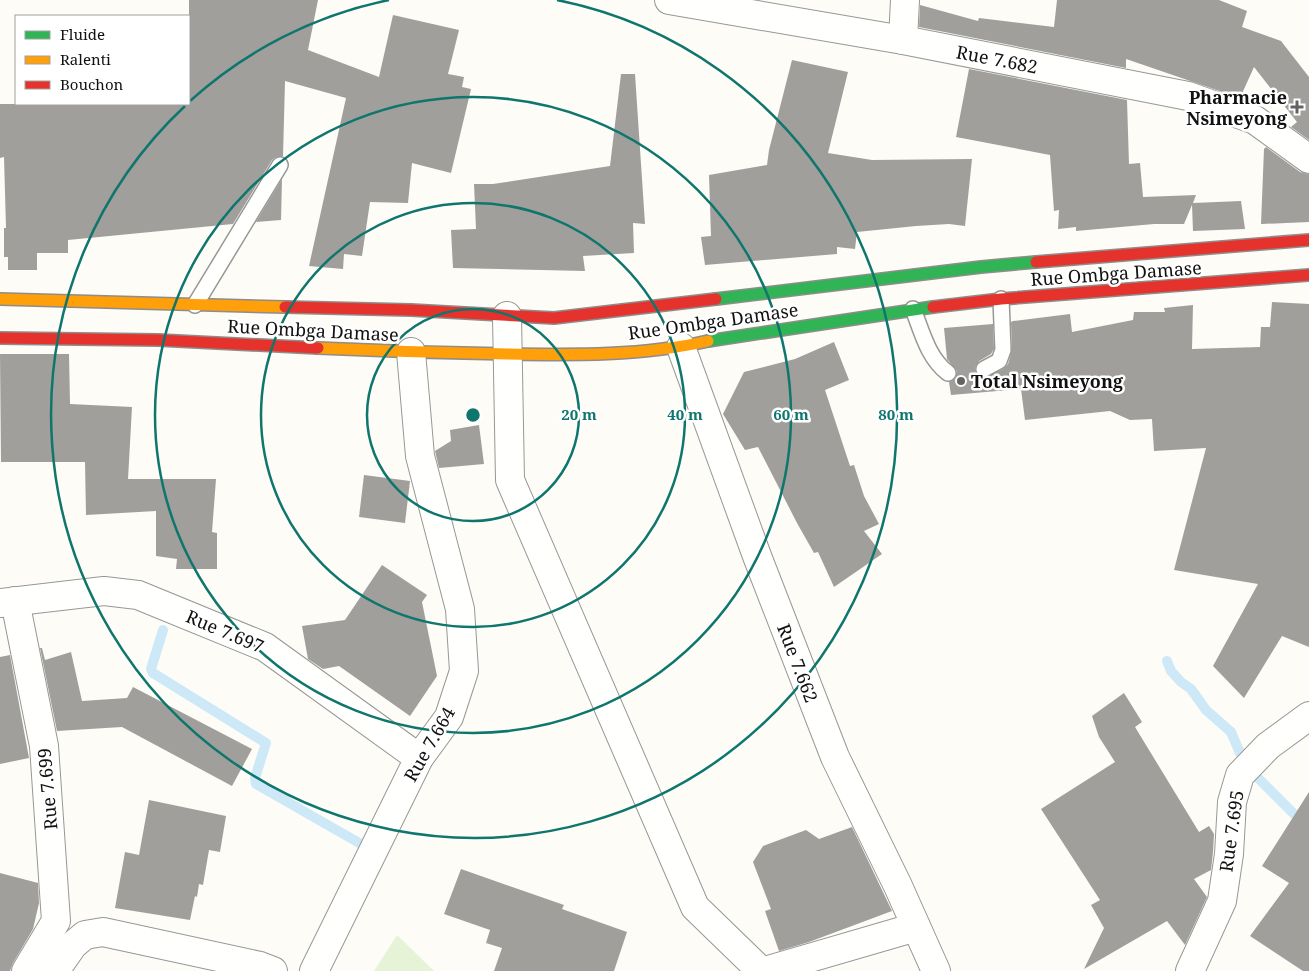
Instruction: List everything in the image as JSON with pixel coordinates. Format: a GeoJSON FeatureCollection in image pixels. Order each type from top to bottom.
{"type":"FeatureCollection","features":[{"type":"Feature","properties":{"kind":"main road","name":"Rue Ombga Damase"},"geometry":{"type":"LineString","coordinates":[[0,299],[411,310],[554,318],[981,267],[1309,240]]}},
{"type":"Feature","properties":{"kind":"main road","name":"Rue Ombga Damase"},"geometry":{"type":"LineString","coordinates":[[0,338],[158,340],[410,352],[579,354],[681,347],[716,339],[1001,299],[1309,275]]}},
{"type":"Feature","properties":{"kind":"street","name":"Rue 7.682"},"geometry":{"type":"LineString","coordinates":[[669,0],[902,40],[1188,96],[1255,120],[1309,159]]}},
{"type":"Feature","properties":{"kind":"street"},"geometry":{"type":"LineString","coordinates":[[902,40],[905,0]]}},
{"type":"Feature","properties":{"kind":"street"},"geometry":{"type":"LineString","coordinates":[[508,316],[510,480],[695,907],[761,971]]}},
{"type":"Feature","properties":{"kind":"street","name":"Rue 7.662"},"geometry":{"type":"LineString","coordinates":[[681,347],[756,556],[835,757],[898,886],[936,971]]}},
{"type":"Feature","properties":{"kind":"street","name":"Rue 7.664"},"geometry":{"type":"LineString","coordinates":[[314,971],[419,758],[448,717],[464,671],[460,609],[420,456],[410,352]]}},
{"type":"Feature","properties":{"kind":"street","name":"Rue 7.697"},"geometry":{"type":"LineString","coordinates":[[7,602],[104,591],[138,594],[265,647],[419,758]]}},
{"type":"Feature","properties":{"kind":"street","name":"Rue 7.699"},"geometry":{"type":"LineString","coordinates":[[7,602],[44,746],[56,921],[26,971]]}},
{"type":"Feature","properties":{"kind":"street","name":"Rue 7.695"},"geometry":{"type":"LineString","coordinates":[[1190,971],[1222,901],[1229,854],[1232,802],[1240,775],[1268,746],[1309,716]]}},
{"type":"Feature","properties":{"kind":"street"},"geometry":{"type":"LineString","coordinates":[[765,971],[916,926]]}},
{"type":"Feature","properties":{"kind":"street"},"geometry":{"type":"LineString","coordinates":[[55,971],[73,945],[85,934],[103,932],[260,966],[273,971]]}},
{"type":"Feature","properties":{"kind":"lane"},"geometry":{"type":"LineString","coordinates":[[196,304],[280,165]]}},
{"type":"Feature","properties":{"kind":"lane"},"geometry":{"type":"LineString","coordinates":[[984,369],[999,361],[1003,350],[1001,299]]}},
{"type":"Feature","properties":{"kind":"lane"},"geometry":{"type":"LineString","coordinates":[[912,310],[932,356],[948,374]]}},
{"type":"Feature","properties":{"kind":"green space"},"geometry":{"type":"Polygon","coordinates":[[[397,935],[434,971],[374,971],[397,935]]]}},
{"type":"Feature","properties":{"kind":"building"},"geometry":{"type":"Polygon","coordinates":[[[189,0],[318,0],[308,50],[379,77],[393,15],[459,30],[448,74],[464,77],[462,87],[471,89],[451,173],[412,163],[408,203],[370,202],[362,256],[344,254],[343,269],[309,266],[346,98],[285,81],[283,156],[272,160],[233,224],[68,240],[68,253],[37,253],[37,270],[8,270],[8,257],[4,257],[4,228],[6,228],[4,157],[0,158],[0,104],[190,105],[189,0]]]}},
{"type":"Feature","properties":{"kind":"building"},"geometry":{"type":"Polygon","coordinates":[[[1057,0],[1219,0],[1247,11],[1242,27],[1281,41],[1309,77],[1309,140],[1291,127],[1297,122],[1254,67],[1240,98],[1126,59],[1126,68],[919,27],[920,5],[978,21],[979,18],[1054,27],[1057,0]]]}},
{"type":"Feature","properties":{"kind":"building"},"geometry":{"type":"Polygon","coordinates":[[[792,60],[848,72],[828,153],[872,160],[972,159],[965,226],[949,224],[857,232],[855,249],[837,247],[837,254],[705,265],[701,237],[711,236],[709,175],[767,165],[769,150],[792,60]]]}},
{"type":"Feature","properties":{"kind":"building"},"geometry":{"type":"Polygon","coordinates":[[[969,69],[1127,100],[1129,164],[1140,163],[1143,197],[1196,195],[1193,203],[1241,201],[1245,229],[1193,231],[1192,205],[1184,224],[1154,224],[1076,231],[1076,227],[1058,229],[1059,210],[1054,211],[1050,155],[956,137],[969,69]]]}},
{"type":"Feature","properties":{"kind":"building"},"geometry":{"type":"Polygon","coordinates":[[[621,74],[635,74],[645,224],[633,223],[634,253],[583,256],[585,271],[453,268],[451,230],[476,229],[474,184],[493,184],[610,166],[621,74]]]}},
{"type":"Feature","properties":{"kind":"building"},"geometry":{"type":"Polygon","coordinates":[[[1266,147],[1300,172],[1309,174],[1309,222],[1261,224],[1264,149],[1266,147]]]}},
{"type":"Feature","properties":{"kind":"building"},"geometry":{"type":"Polygon","coordinates":[[[282,179],[281,220],[256,222],[282,179]]]}},
{"type":"Feature","properties":{"kind":"building"},"geometry":{"type":"Polygon","coordinates":[[[1272,302],[1309,304],[1309,647],[1282,636],[1244,698],[1213,666],[1258,584],[1174,570],[1206,448],[1154,451],[1152,419],[1130,420],[1110,411],[1025,420],[1021,389],[951,395],[949,382],[955,379],[957,371],[947,359],[944,328],[993,324],[994,349],[991,354],[979,361],[975,368],[979,377],[984,378],[1003,369],[1008,364],[1012,350],[1011,322],[1013,321],[1070,314],[1072,332],[1133,320],[1134,312],[1165,312],[1164,308],[1193,305],[1192,349],[1260,347],[1261,327],[1270,327],[1272,302]]]}},
{"type":"Feature","properties":{"kind":"building"},"geometry":{"type":"Polygon","coordinates":[[[834,342],[849,380],[825,390],[850,466],[854,465],[864,496],[879,524],[864,531],[882,554],[834,587],[818,552],[814,553],[758,447],[745,450],[723,414],[744,372],[795,359],[834,342]]]}},
{"type":"Feature","properties":{"kind":"building"},"geometry":{"type":"Polygon","coordinates":[[[0,354],[69,354],[70,404],[132,407],[128,479],[216,479],[212,532],[217,533],[217,569],[176,569],[177,559],[156,556],[156,511],[86,515],[85,462],[1,462],[0,354]]]}},
{"type":"Feature","properties":{"kind":"building"},"geometry":{"type":"Polygon","coordinates":[[[479,425],[484,464],[439,468],[435,451],[451,441],[450,430],[479,425]]]}},
{"type":"Feature","properties":{"kind":"building"},"geometry":{"type":"Polygon","coordinates":[[[364,475],[410,481],[405,523],[359,517],[364,475]]]}},
{"type":"Feature","properties":{"kind":"building"},"geometry":{"type":"Polygon","coordinates":[[[382,565],[427,595],[422,602],[437,676],[410,716],[339,666],[323,669],[308,659],[302,626],[345,620],[382,565]]]}},
{"type":"Feature","properties":{"kind":"building"},"geometry":{"type":"Polygon","coordinates":[[[40,648],[42,648],[45,660],[71,652],[82,701],[127,698],[133,687],[252,749],[232,786],[122,727],[57,731],[40,648]]]}},
{"type":"Feature","properties":{"kind":"building"},"geometry":{"type":"Polygon","coordinates":[[[10,655],[29,758],[0,764],[0,657],[10,655]]]}},
{"type":"Feature","properties":{"kind":"building"},"geometry":{"type":"Polygon","coordinates":[[[1124,693],[1142,722],[1135,727],[1199,832],[1209,826],[1214,834],[1211,870],[1194,879],[1207,897],[1185,945],[1167,921],[1084,969],[1104,928],[1091,905],[1100,900],[1041,809],[1115,762],[1099,737],[1092,716],[1124,693]]]}},
{"type":"Feature","properties":{"kind":"building"},"geometry":{"type":"Polygon","coordinates":[[[1309,792],[1309,971],[1303,971],[1250,936],[1289,883],[1262,866],[1309,792]]]}},
{"type":"Feature","properties":{"kind":"building"},"geometry":{"type":"Polygon","coordinates":[[[149,800],[226,816],[220,852],[209,850],[203,885],[199,884],[190,920],[115,908],[125,852],[139,855],[149,800]]]}},
{"type":"Feature","properties":{"kind":"building"},"geometry":{"type":"Polygon","coordinates":[[[852,827],[892,911],[809,942],[779,951],[765,911],[771,909],[753,862],[763,846],[806,830],[819,839],[852,827]]]}},
{"type":"Feature","properties":{"kind":"building"},"geometry":{"type":"Polygon","coordinates":[[[461,869],[564,905],[562,909],[627,932],[614,971],[494,971],[502,948],[486,943],[490,930],[444,914],[461,869]]]}},
{"type":"Feature","properties":{"kind":"building"},"geometry":{"type":"Polygon","coordinates":[[[0,873],[38,883],[39,903],[33,929],[10,971],[0,971],[0,873]]]}},
{"type":"Feature","properties":{"kind":"waterway"},"geometry":{"type":"LineString","coordinates":[[163,630],[151,669],[153,673],[266,743],[255,778],[256,784],[361,844]]}},
{"type":"Feature","properties":{"kind":"waterway"},"geometry":{"type":"LineString","coordinates":[[1167,661],[1171,671],[1191,689],[1206,710],[1231,732],[1240,753]]}},
{"type":"Feature","properties":{"kind":"waterway"},"geometry":{"type":"LineString","coordinates":[[1255,775],[1309,829]]}},
{"type":"Feature","properties":{"kind":"traffic: fast"},"geometry":{"type":"LineString","coordinates":[[716,299],[1036,262]]}},
{"type":"Feature","properties":{"kind":"traffic: fast"},"geometry":{"type":"LineString","coordinates":[[708,341],[933,307]]}},
{"type":"Feature","properties":{"kind":"traffic: slow"},"geometry":{"type":"LineString","coordinates":[[0,299],[285,307]]}},
{"type":"Feature","properties":{"kind":"traffic: slow"},"geometry":{"type":"LineString","coordinates":[[318,348],[460,353],[608,354],[659,350],[708,341]]}},
{"type":"Feature","properties":{"kind":"traffic: jam"},"geometry":{"type":"LineString","coordinates":[[1036,262],[1309,240]]}},
{"type":"Feature","properties":{"kind":"traffic: jam"},"geometry":{"type":"LineString","coordinates":[[933,307],[1001,299],[1309,275]]}},
{"type":"Feature","properties":{"kind":"traffic: jam"},"geometry":{"type":"LineString","coordinates":[[285,307],[411,310],[554,318],[716,299]]}},
{"type":"Feature","properties":{"kind":"traffic: jam"},"geometry":{"type":"LineString","coordinates":[[0,338],[158,340],[318,348]]}},
{"type":"Feature","properties":{"kind":"place","name":"Pharmacie Nsimeyong"},"geometry":{"type":"Point","coordinates":[1297,107]}},
{"type":"Feature","properties":{"kind":"place","name":"Total Nsimeyong"},"geometry":{"type":"Point","coordinates":[961,381]}}]}
